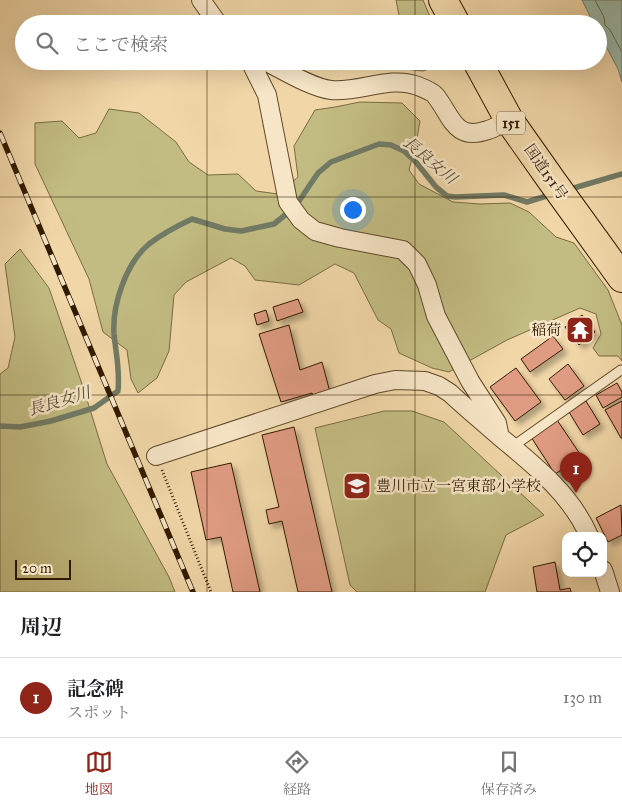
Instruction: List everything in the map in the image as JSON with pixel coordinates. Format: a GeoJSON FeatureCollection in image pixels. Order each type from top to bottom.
{"type":"FeatureCollection","features":[{"type":"Feature","properties":{"kind":"highway"},"geometry":{"type":"LineString","coordinates":[[443,0],[451,15]]}},
{"type":"Feature","properties":{"kind":"highway","name":"国道151号"},"geometry":{"type":"LineString","coordinates":[[481,70],[509,120],[622,278]]}},
{"type":"Feature","properties":{"kind":"street"},"geometry":{"type":"LineString","coordinates":[[201,0],[212,15]]}},
{"type":"Feature","properties":{"kind":"street"},"geometry":{"type":"LineString","coordinates":[[254,70],[267,95],[288,202],[301,220],[315,231],[340,238],[402,250],[417,264],[427,285],[436,316],[470,381],[497,423],[506,442]]}},
{"type":"Feature","properties":{"kind":"street"},"geometry":{"type":"LineString","coordinates":[[284,70],[319,87],[332,90],[401,82],[418,86],[433,93],[457,128],[473,134],[489,130],[509,120]]}},
{"type":"Feature","properties":{"kind":"street"},"geometry":{"type":"LineString","coordinates":[[156,456],[375,384],[395,380],[425,381],[439,386],[450,393],[547,477],[565,496],[587,532]]}},
{"type":"Feature","properties":{"kind":"street"},"geometry":{"type":"LineString","coordinates":[[605,577],[610,592]]}},
{"type":"Feature","properties":{"kind":"lane"},"geometry":{"type":"LineString","coordinates":[[506,442],[621,370]]}},
{"type":"Feature","properties":{"kind":"path"},"geometry":{"type":"LineString","coordinates":[[156,456],[211,592]]}},
{"type":"Feature","properties":{"kind":"shaded area"},"geometry":{"type":"Polygon","coordinates":[[[396,0],[423,0],[429,15],[399,15],[396,0]]]}},
{"type":"Feature","properties":{"kind":"shaded area"},"geometry":{"type":"Polygon","coordinates":[[[360,102],[402,103],[420,121],[409,170],[419,184],[453,202],[480,204],[510,203],[529,212],[556,237],[574,243],[608,290],[622,325],[622,361],[618,356],[599,356],[593,348],[601,334],[596,314],[580,308],[507,340],[449,372],[432,368],[399,353],[391,329],[378,320],[354,273],[335,264],[299,285],[255,280],[245,266],[231,258],[186,282],[174,295],[169,351],[157,378],[138,393],[131,379],[127,350],[103,332],[89,279],[35,164],[35,123],[62,121],[79,138],[96,133],[109,109],[139,113],[176,142],[189,162],[208,175],[238,174],[256,191],[278,194],[298,177],[294,146],[315,110],[360,102]]]}},
{"type":"Feature","properties":{"kind":"shaded area"},"geometry":{"type":"Polygon","coordinates":[[[20,249],[49,288],[107,464],[169,577],[175,592],[0,592],[0,374],[8,368],[15,337],[5,264],[20,249]]]}},
{"type":"Feature","properties":{"kind":"shaded area"},"geometry":{"type":"Polygon","coordinates":[[[384,411],[412,411],[444,422],[544,515],[506,535],[485,592],[357,592],[350,585],[315,428],[384,411]]]}},
{"type":"Feature","properties":{"kind":"water"},"geometry":{"type":"Polygon","coordinates":[[[582,0],[622,0],[622,82],[618,69],[607,48],[607,15],[590,15],[582,0]]]}},
{"type":"Feature","properties":{"kind":"building"},"geometry":{"type":"Polygon","coordinates":[[[298,299],[303,312],[277,321],[273,307],[298,299]]]}},
{"type":"Feature","properties":{"kind":"building"},"geometry":{"type":"Polygon","coordinates":[[[266,310],[269,321],[257,325],[254,314],[266,310]]]}},
{"type":"Feature","properties":{"kind":"building","name":"稲荷"},"geometry":{"type":"Polygon","coordinates":[[[582,315],[595,332],[579,345],[565,327],[582,315]]]}},
{"type":"Feature","properties":{"kind":"building"},"geometry":{"type":"Polygon","coordinates":[[[289,325],[300,370],[322,362],[331,396],[315,402],[312,393],[281,402],[259,334],[289,325]]]}},
{"type":"Feature","properties":{"kind":"building"},"geometry":{"type":"Polygon","coordinates":[[[553,336],[563,349],[530,372],[521,359],[553,336]]]}},
{"type":"Feature","properties":{"kind":"building"},"geometry":{"type":"Polygon","coordinates":[[[568,364],[584,386],[565,400],[549,379],[568,364]]]}},
{"type":"Feature","properties":{"kind":"building"},"geometry":{"type":"Polygon","coordinates":[[[516,368],[541,402],[515,421],[490,387],[516,368]]]}},
{"type":"Feature","properties":{"kind":"building"},"geometry":{"type":"Polygon","coordinates":[[[617,383],[622,392],[622,397],[603,408],[596,395],[617,383]]]}},
{"type":"Feature","properties":{"kind":"building"},"geometry":{"type":"Polygon","coordinates":[[[586,401],[600,424],[583,435],[569,412],[586,401]]]}},
{"type":"Feature","properties":{"kind":"building"},"geometry":{"type":"Polygon","coordinates":[[[622,401],[622,438],[621,438],[605,410],[622,401]]]}},
{"type":"Feature","properties":{"kind":"building"},"geometry":{"type":"Polygon","coordinates":[[[557,420],[582,457],[555,474],[531,437],[557,420]]]}},
{"type":"Feature","properties":{"kind":"building"},"geometry":{"type":"Polygon","coordinates":[[[294,427],[332,592],[298,592],[282,521],[269,524],[266,510],[279,507],[262,435],[294,427]]]}},
{"type":"Feature","properties":{"kind":"building"},"geometry":{"type":"Polygon","coordinates":[[[231,463],[260,592],[233,592],[221,537],[206,540],[191,472],[231,463]]]}},
{"type":"Feature","properties":{"kind":"building"},"geometry":{"type":"Polygon","coordinates":[[[621,505],[622,535],[608,542],[607,532],[603,532],[596,518],[621,505]]]}},
{"type":"Feature","properties":{"kind":"building"},"geometry":{"type":"Polygon","coordinates":[[[555,562],[560,590],[570,588],[571,592],[537,592],[533,567],[555,562]]]}},
{"type":"Feature","properties":{"kind":"waterway","name":"長良女川"},"geometry":{"type":"LineString","coordinates":[[0,426],[20,427],[51,421],[94,408],[118,391],[114,323],[118,298],[127,273],[141,252],[149,244],[170,230],[192,219],[225,229],[241,231],[274,224],[295,207],[318,173],[331,162],[379,144],[391,145],[404,151],[415,161],[436,187],[447,196],[504,195],[527,202],[553,194]]}},
{"type":"Feature","properties":{"kind":"waterway","name":"長良女川"},"geometry":{"type":"LineString","coordinates":[[567,190],[622,174]]}},
{"type":"Feature","properties":{"kind":"railway"},"geometry":{"type":"LineString","coordinates":[[0,133],[193,592]]}},
{"type":"Feature","properties":{"kind":"place","name":"稲荷"},"geometry":{"type":"Point","coordinates":[580,330]}},
{"type":"Feature","properties":{"kind":"place","name":"豊川市立一宮東部小学校"},"geometry":{"type":"Point","coordinates":[357,486]}},
{"type":"Feature","properties":{"kind":"place","name":"記念碑"},"geometry":{"type":"Point","coordinates":[576,493]}}]}
